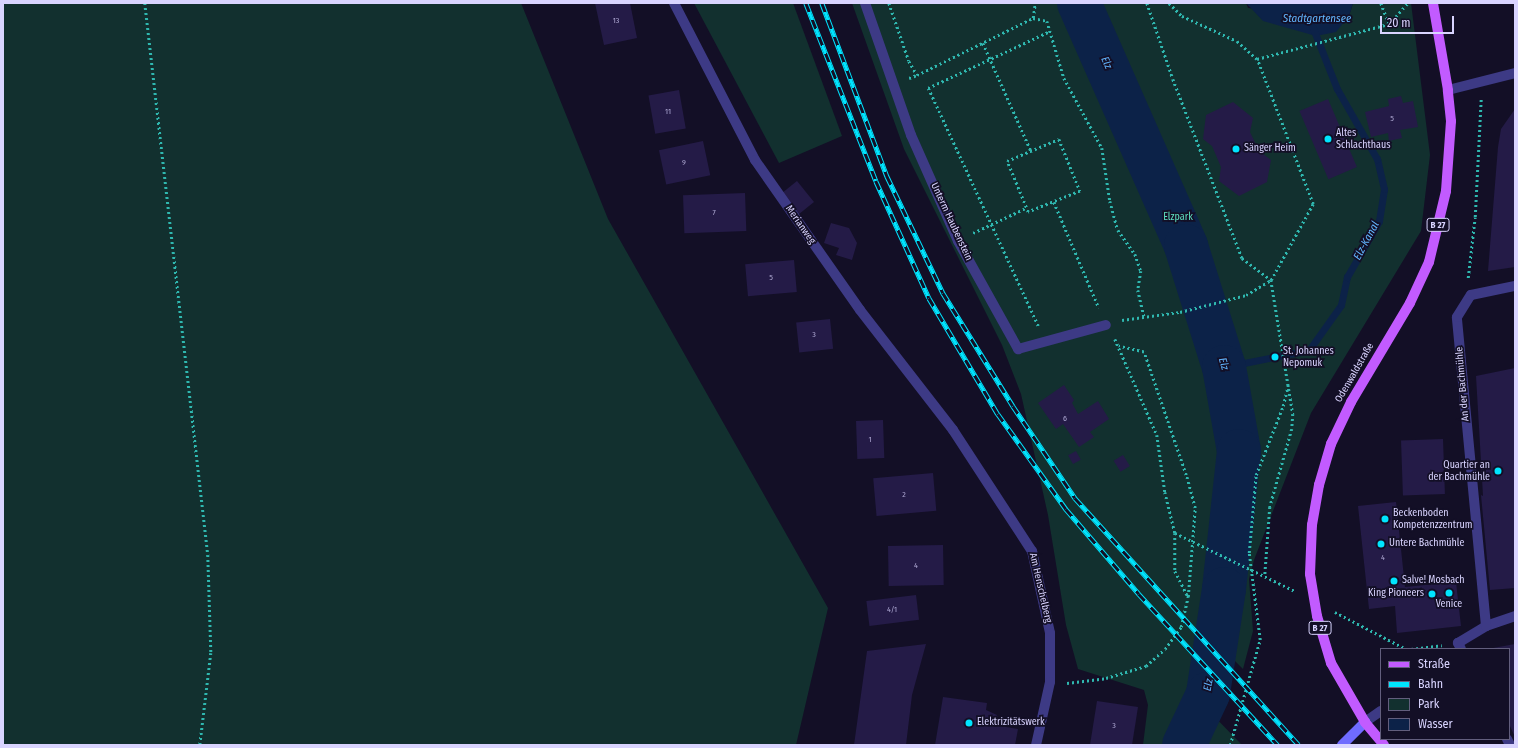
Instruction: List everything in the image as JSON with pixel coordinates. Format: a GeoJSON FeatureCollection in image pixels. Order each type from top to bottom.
{"type":"FeatureCollection","features":[{"type":"Feature","properties":{"kind":"main road","name":"Odenwaldstraße"},"geometry":{"type":"LineString","coordinates":[[1384,745],[1365,722],[1331,663],[1317,616],[1310,574],[1312,524],[1319,485],[1331,444],[1351,402],[1410,303],[1429,262],[1446,192],[1451,121],[1448,90],[1433,3]]}},
{"type":"Feature","properties":{"kind":"main road"},"geometry":{"type":"LineString","coordinates":[[1342,745],[1365,722]]}},
{"type":"Feature","properties":{"kind":"street","name":"Merianweg"},"geometry":{"type":"LineString","coordinates":[[674,3],[755,160],[860,310],[953,430]]}},
{"type":"Feature","properties":{"kind":"street","name":"Unterm Haubenstein"},"geometry":{"type":"LineString","coordinates":[[865,3],[912,136],[958,241],[1018,349],[1045,340],[1106,325]]}},
{"type":"Feature","properties":{"kind":"street"},"geometry":{"type":"LineString","coordinates":[[1448,90],[1515,73]]}},
{"type":"Feature","properties":{"kind":"street"},"geometry":{"type":"LineString","coordinates":[[1465,300],[1470,295],[1515,286]]}},
{"type":"Feature","properties":{"kind":"street","name":"An der Bachmühle"},"geometry":{"type":"LineString","coordinates":[[1465,300],[1457,317],[1474,522],[1486,626]]}},
{"type":"Feature","properties":{"kind":"street","name":"Am Henschelberg"},"geometry":{"type":"LineString","coordinates":[[953,430],[1032,551],[1050,633],[1050,682],[1036,745]]}},
{"type":"Feature","properties":{"kind":"street"},"geometry":{"type":"LineString","coordinates":[[1460,646],[1486,626],[1515,616]]}},
{"type":"Feature","properties":{"kind":"street"},"geometry":{"type":"LineString","coordinates":[[1365,722],[1380,712]]}},
{"type":"Feature","properties":{"kind":"path"},"geometry":{"type":"LineString","coordinates":[[145,3],[208,554],[212,653],[200,745]]}},
{"type":"Feature","properties":{"kind":"path"},"geometry":{"type":"LineString","coordinates":[[889,3],[909,61],[918,75],[1033,18],[1047,21],[1064,78],[1102,148],[1110,201],[1118,230],[1135,254],[1141,271],[1138,290],[1144,317]]}},
{"type":"Feature","properties":{"kind":"path"},"geometry":{"type":"LineString","coordinates":[[1033,18],[1036,3]]}},
{"type":"Feature","properties":{"kind":"path"},"geometry":{"type":"LineString","coordinates":[[1147,3],[1173,79],[1242,258],[1271,280],[1278,334],[1289,384],[1293,414],[1292,429],[1270,507],[1265,575],[1175,533]]}},
{"type":"Feature","properties":{"kind":"path"},"geometry":{"type":"LineString","coordinates":[[1054,202],[1106,325],[1144,317],[1180,312],[1246,295],[1271,280],[1313,204],[1257,59],[1237,41],[1182,16],[1169,3]]}},
{"type":"Feature","properties":{"kind":"path"},"geometry":{"type":"LineString","coordinates":[[1381,3],[1389,24]]}},
{"type":"Feature","properties":{"kind":"path"},"geometry":{"type":"LineString","coordinates":[[1257,59],[1307,44],[1389,24],[1408,3]]}},
{"type":"Feature","properties":{"kind":"path"},"geometry":{"type":"LineString","coordinates":[[1045,340],[990,225],[928,88],[991,61],[1050,31]]}},
{"type":"Feature","properties":{"kind":"path"},"geometry":{"type":"LineString","coordinates":[[983,43],[1031,151]]}},
{"type":"Feature","properties":{"kind":"path"},"geometry":{"type":"LineString","coordinates":[[1465,300],[1474,218],[1482,81]]}},
{"type":"Feature","properties":{"kind":"path"},"geometry":{"type":"LineString","coordinates":[[1059,139],[1080,191],[1054,202],[1028,212],[1007,161],[1059,139]]}},
{"type":"Feature","properties":{"kind":"path"},"geometry":{"type":"LineString","coordinates":[[975,232],[1026,208]]}},
{"type":"Feature","properties":{"kind":"path"},"geometry":{"type":"LineString","coordinates":[[1050,682],[1075,683],[1106,678],[1146,666],[1165,649],[1181,627],[1188,597],[1195,508],[1186,475],[1144,352],[1119,346],[1156,435],[1165,492],[1175,533],[1175,571],[1188,597]]}},
{"type":"Feature","properties":{"kind":"path"},"geometry":{"type":"LineString","coordinates":[[1230,745],[1260,640],[1249,553],[1256,475],[1281,412],[1289,384]]}},
{"type":"Feature","properties":{"kind":"path"},"geometry":{"type":"LineString","coordinates":[[1427,648],[1460,646]]}},
{"type":"Feature","properties":{"kind":"green space"},"geometry":{"type":"Polygon","coordinates":[[[3,3],[521,3],[608,219],[828,608],[796,745],[3,745],[3,3]]]}},
{"type":"Feature","properties":{"kind":"green space"},"geometry":{"type":"Polygon","coordinates":[[[694,3],[793,3],[842,136],[779,163],[694,3]]]}},
{"type":"Feature","properties":{"kind":"green space","name":"Elzpark"},"geometry":{"type":"Polygon","coordinates":[[[852,3],[1246,3],[1248,8],[1349,16],[1353,3],[1411,3],[1430,155],[1421,231],[1311,413],[1254,560],[1249,579],[1253,631],[1243,669],[1226,652],[1208,710],[1242,745],[1143,745],[1148,705],[1144,690],[1078,669],[1066,625],[1048,515],[1021,394],[1002,345],[904,149],[852,3]]]}},
{"type":"Feature","properties":{"kind":"water","name":"Stadtgartensee"},"geometry":{"type":"Polygon","coordinates":[[[1246,3],[1353,3],[1349,16],[1336,32],[1316,36],[1263,21],[1246,3]]]}},
{"type":"Feature","properties":{"kind":"building"},"geometry":{"type":"Polygon","coordinates":[[[595,3],[630,3],[637,38],[604,45],[595,3]]]}},
{"type":"Feature","properties":{"kind":"building"},"geometry":{"type":"Polygon","coordinates":[[[679,90],[686,128],[655,134],[648,95],[679,90]]]}},
{"type":"Feature","properties":{"kind":"building"},"geometry":{"type":"Polygon","coordinates":[[[1401,96],[1403,103],[1413,101],[1418,127],[1400,130],[1402,138],[1389,141],[1388,133],[1371,137],[1365,112],[1389,106],[1388,99],[1401,96]]]}},
{"type":"Feature","properties":{"kind":"building","name":"Altes Schlachthaus"},"geometry":{"type":"Polygon","coordinates":[[[1328,99],[1357,167],[1328,179],[1299,111],[1328,99]]]}},
{"type":"Feature","properties":{"kind":"building","name":"Sänger Heim"},"geometry":{"type":"Polygon","coordinates":[[[1233,102],[1253,118],[1250,132],[1259,151],[1271,160],[1267,182],[1239,196],[1219,181],[1221,167],[1212,146],[1203,139],[1206,115],[1233,102]]]}},
{"type":"Feature","properties":{"kind":"building"},"geometry":{"type":"Polygon","coordinates":[[[1515,109],[1515,267],[1488,271],[1498,147],[1501,129],[1515,109]]]}},
{"type":"Feature","properties":{"kind":"building"},"geometry":{"type":"Polygon","coordinates":[[[703,141],[710,175],[666,185],[659,150],[703,141]]]}},
{"type":"Feature","properties":{"kind":"building"},"geometry":{"type":"Polygon","coordinates":[[[797,181],[814,202],[798,215],[781,194],[797,181]]]}},
{"type":"Feature","properties":{"kind":"building"},"geometry":{"type":"Polygon","coordinates":[[[745,193],[746,231],[684,233],[683,195],[745,193]]]}},
{"type":"Feature","properties":{"kind":"building"},"geometry":{"type":"Polygon","coordinates":[[[831,223],[849,228],[857,243],[852,260],[836,255],[839,248],[824,243],[831,223]]]}},
{"type":"Feature","properties":{"kind":"building"},"geometry":{"type":"Polygon","coordinates":[[[794,260],[797,292],[748,296],[745,264],[794,260]]]}},
{"type":"Feature","properties":{"kind":"building"},"geometry":{"type":"Polygon","coordinates":[[[830,319],[833,349],[799,352],[796,323],[830,319]]]}},
{"type":"Feature","properties":{"kind":"building","name":"Quartier an der Bachmühle"},"geometry":{"type":"Polygon","coordinates":[[[1515,368],[1515,588],[1490,590],[1481,495],[1483,496],[1476,376],[1515,368]]]}},
{"type":"Feature","properties":{"kind":"building"},"geometry":{"type":"Polygon","coordinates":[[[1064,385],[1074,400],[1072,403],[1078,414],[1098,401],[1109,419],[1090,432],[1094,437],[1079,447],[1063,424],[1056,429],[1038,403],[1064,385]]]}},
{"type":"Feature","properties":{"kind":"building"},"geometry":{"type":"Polygon","coordinates":[[[883,420],[884,458],[857,459],[856,421],[883,420]]]}},
{"type":"Feature","properties":{"kind":"building"},"geometry":{"type":"Polygon","coordinates":[[[1443,439],[1445,494],[1403,495],[1401,440],[1443,439]]]}},
{"type":"Feature","properties":{"kind":"building"},"geometry":{"type":"Polygon","coordinates":[[[1076,451],[1081,460],[1073,464],[1068,455],[1076,451]]]}},
{"type":"Feature","properties":{"kind":"building"},"geometry":{"type":"Polygon","coordinates":[[[1123,455],[1130,466],[1121,472],[1114,461],[1123,455]]]}},
{"type":"Feature","properties":{"kind":"building"},"geometry":{"type":"Polygon","coordinates":[[[933,473],[936,511],[877,516],[873,478],[933,473]]]}},
{"type":"Feature","properties":{"kind":"building","name":"Untere Bachmühle"},"geometry":{"type":"Polygon","coordinates":[[[1396,502],[1405,587],[1456,582],[1461,626],[1397,633],[1395,606],[1369,609],[1358,506],[1396,502]]]}},
{"type":"Feature","properties":{"kind":"building"},"geometry":{"type":"Polygon","coordinates":[[[943,545],[944,585],[889,586],[888,546],[943,545]]]}},
{"type":"Feature","properties":{"kind":"building"},"geometry":{"type":"Polygon","coordinates":[[[916,595],[919,620],[869,626],[866,601],[916,595]]]}},
{"type":"Feature","properties":{"kind":"building"},"geometry":{"type":"Polygon","coordinates":[[[926,644],[912,695],[906,745],[854,745],[867,651],[926,644]]]}},
{"type":"Feature","properties":{"kind":"building"},"geometry":{"type":"Polygon","coordinates":[[[1515,644],[1515,737],[1510,726],[1510,648],[1493,648],[1515,644]]]}},
{"type":"Feature","properties":{"kind":"building","name":"Elektrizitätswerk"},"geometry":{"type":"Polygon","coordinates":[[[943,697],[987,703],[986,710],[997,715],[1000,726],[1018,729],[1015,745],[935,745],[943,697]]]}},
{"type":"Feature","properties":{"kind":"building"},"geometry":{"type":"Polygon","coordinates":[[[1097,701],[1138,707],[1132,745],[1090,745],[1097,701]]]}},
{"type":"Feature","properties":{"kind":"waterway","name":"Elz-Kanal"},"geometry":{"type":"LineString","coordinates":[[1079,3],[1186,246],[1224,367],[1239,451],[1224,589],[1208,694],[1184,745]]}},
{"type":"Feature","properties":{"kind":"waterway","name":"Elz-Kanal"},"geometry":{"type":"LineString","coordinates":[[1224,367],[1309,350],[1341,305],[1347,277],[1379,221],[1384,189],[1377,159],[1337,89],[1313,28]]}},
{"type":"Feature","properties":{"kind":"railway"},"geometry":{"type":"LineString","coordinates":[[806,3],[876,181],[929,298],[998,414],[1066,509],[1139,594],[1278,745]]}},
{"type":"Feature","properties":{"kind":"railway"},"geometry":{"type":"LineString","coordinates":[[822,3],[887,176],[943,293],[1013,406],[1075,498],[1299,745]]}},
{"type":"Feature","properties":{"kind":"place","name":"Altes Schlachthaus"},"geometry":{"type":"Point","coordinates":[1328,139]}},
{"type":"Feature","properties":{"kind":"place","name":"Sänger Heim"},"geometry":{"type":"Point","coordinates":[1236,149]}},
{"type":"Feature","properties":{"kind":"place","name":"St. Johannes Nepomuk"},"geometry":{"type":"Point","coordinates":[1275,357]}},
{"type":"Feature","properties":{"kind":"place","name":"Quartier an der Bachmühle"},"geometry":{"type":"Point","coordinates":[1498,471]}},
{"type":"Feature","properties":{"kind":"place","name":"Beckenboden Kompetenzzentrum"},"geometry":{"type":"Point","coordinates":[1385,519]}},
{"type":"Feature","properties":{"kind":"place","name":"Untere Bachmühle"},"geometry":{"type":"Point","coordinates":[1381,544]}},
{"type":"Feature","properties":{"kind":"place","name":"Salve! Mosbach"},"geometry":{"type":"Point","coordinates":[1394,581]}},
{"type":"Feature","properties":{"kind":"place","name":"Venice"},"geometry":{"type":"Point","coordinates":[1449,593]}},
{"type":"Feature","properties":{"kind":"place","name":"King Pioneers"},"geometry":{"type":"Point","coordinates":[1432,594]}},
{"type":"Feature","properties":{"kind":"place","name":"Elektrizitätswerk"},"geometry":{"type":"Point","coordinates":[969,723]}},
{"type":"Feature","properties":{"kind":"water label","name":"Elz"},"geometry":{"type":"Point","coordinates":[1106,63]}},
{"type":"Feature","properties":{"kind":"water label","name":"Elz"},"geometry":{"type":"Point","coordinates":[1223,364]}},
{"type":"Feature","properties":{"kind":"water label","name":"Elz"},"geometry":{"type":"Point","coordinates":[1209,685]}}]}
